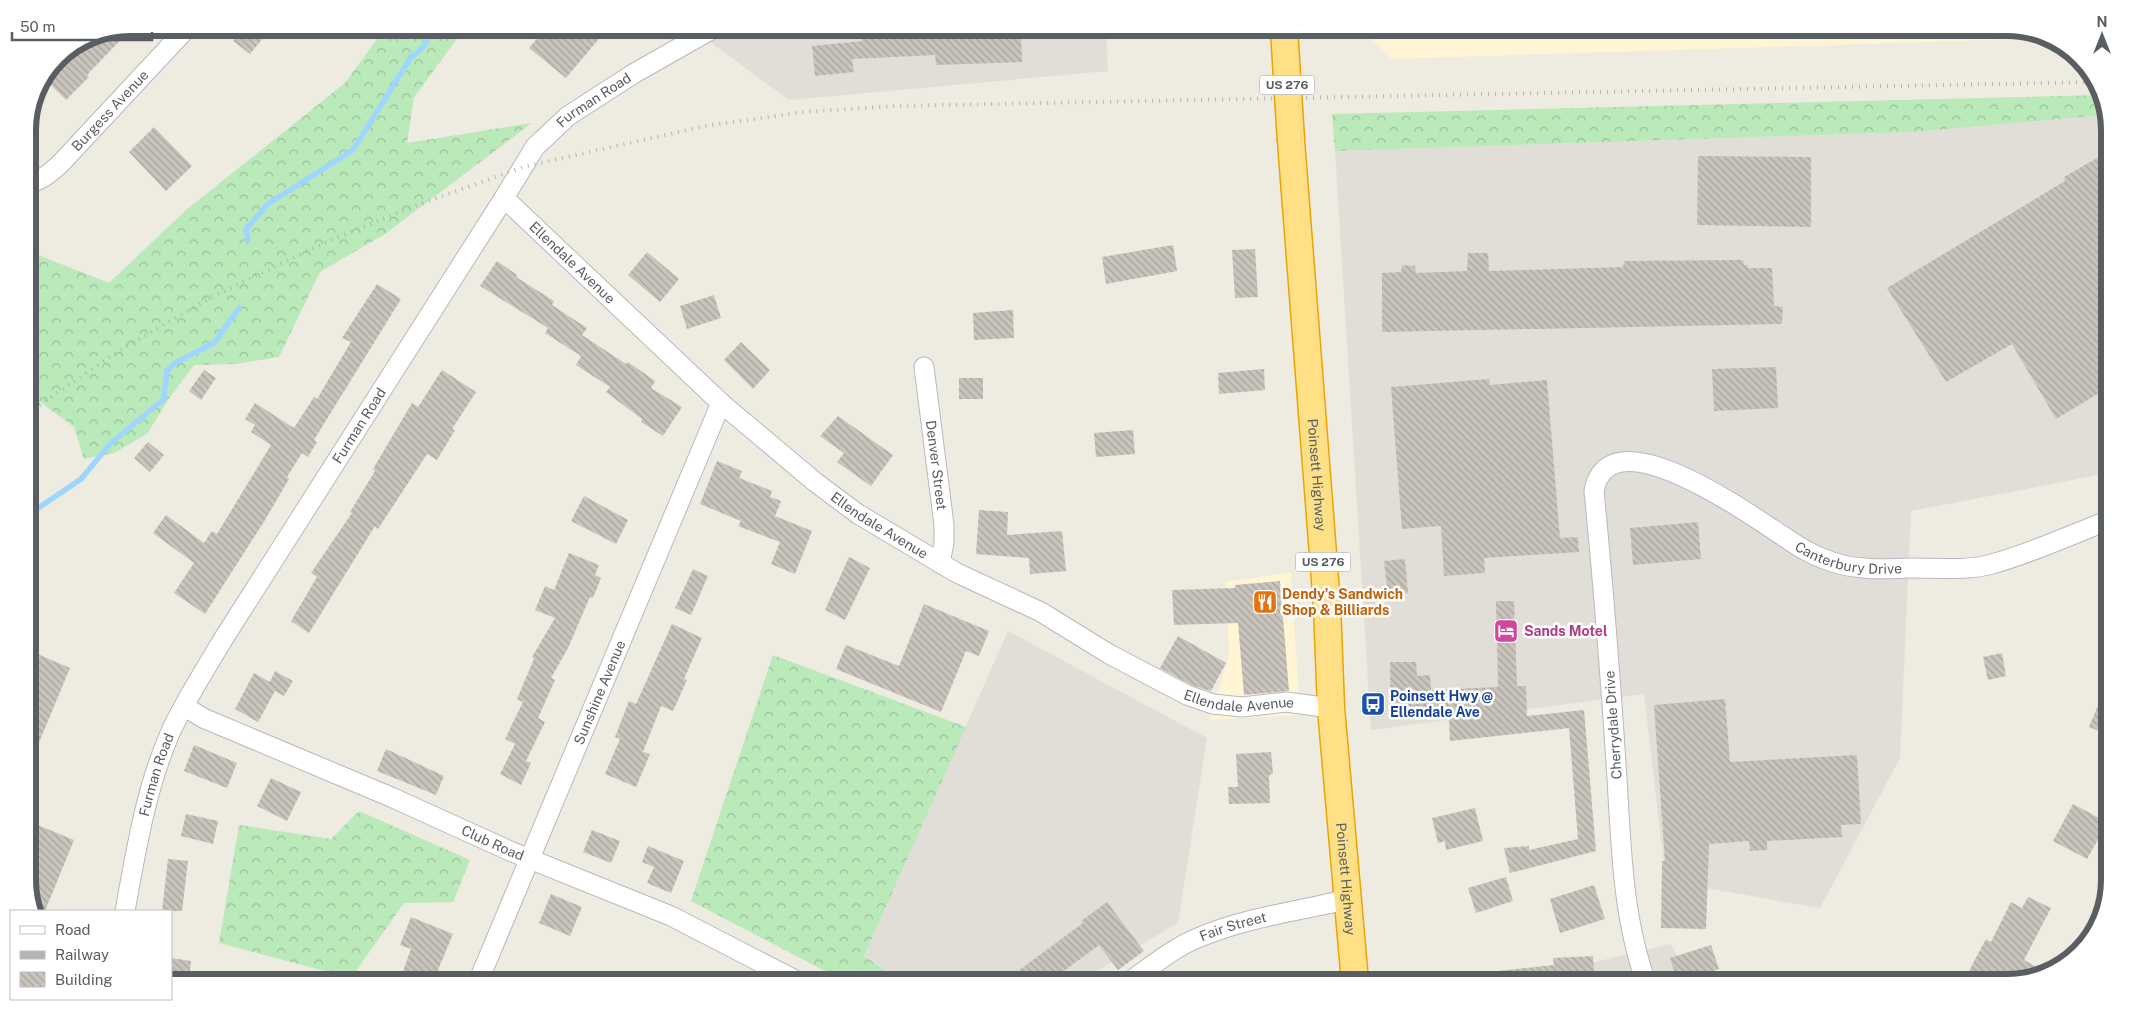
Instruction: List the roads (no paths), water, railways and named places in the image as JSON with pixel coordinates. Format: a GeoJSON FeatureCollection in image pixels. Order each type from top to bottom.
{"type":"FeatureCollection","features":[{"type":"Feature","properties":{"kind":"highway","name":"Poinsett Highway"},"geometry":{"type":"LineString","coordinates":[[1284,36],[1327,606],[1332,708],[1354,974]]}},
{"type":"Feature","properties":{"kind":"street","name":"Burgess Avenue"},"geometry":{"type":"LineString","coordinates":[[36,182],[46,177],[61,163],[180,36]]}},
{"type":"Feature","properties":{"kind":"street","name":"Furman Road"},"geometry":{"type":"LineString","coordinates":[[125,910],[142,820],[160,759],[171,731],[184,706],[228,633],[535,147],[568,116],[633,74],[700,36]]}},
{"type":"Feature","properties":{"kind":"street","name":"Ellendale Avenue"},"geometry":{"type":"LineString","coordinates":[[504,198],[721,403],[815,482],[858,514],[957,573],[1041,612],[1109,654],[1187,695],[1212,704],[1242,707],[1286,702],[1332,708]]}},
{"type":"Feature","properties":{"kind":"street","name":"Denver Street"},"geometry":{"type":"LineString","coordinates":[[924,367],[944,525],[944,543],[940,563]]}},
{"type":"Feature","properties":{"kind":"street","name":"Sunshine Avenue"},"geometry":{"type":"LineString","coordinates":[[481,974],[721,403]]}},
{"type":"Feature","properties":{"kind":"street","name":"Canterbury Drive"},"geometry":{"type":"LineString","coordinates":[[1605,470],[1613,465],[1622,463],[1638,463],[1664,469],[1688,478],[1713,491],[1804,550],[1834,562],[1863,568],[1956,568],[1990,564],[2018,556],[2101,523]]}},
{"type":"Feature","properties":{"kind":"street","name":"Cherrydale Drive"},"geometry":{"type":"LineString","coordinates":[[1605,470],[1596,483],[1594,491],[1604,592],[1628,916],[1643,974]]}},
{"type":"Feature","properties":{"kind":"street","name":"Club Road"},"geometry":{"type":"LineString","coordinates":[[184,706],[203,718],[391,797],[510,851],[671,916],[783,974]]}},
{"type":"Feature","properties":{"kind":"street","name":"Fair Street"},"geometry":{"type":"LineString","coordinates":[[1141,974],[1168,955],[1201,936],[1237,924],[1349,900]]}},
{"type":"Feature","properties":{"kind":"waterway"},"geometry":{"type":"LineString","coordinates":[[248,240],[246,229],[268,204],[353,150],[411,57],[425,45],[429,36]]}},
{"type":"Feature","properties":{"kind":"waterway"},"geometry":{"type":"LineString","coordinates":[[36,510],[81,479],[110,444],[164,399],[167,371],[175,363],[214,343],[239,308]]}},
{"type":"Feature","properties":{"kind":"railway"},"geometry":{"type":"LineString","coordinates":[[36,408],[117,352],[212,297],[324,243],[412,207],[523,167],[705,126],[804,112],[896,106],[2087,82]]}},
{"type":"Feature","properties":{"kind":"place","name":"Dendy's Sandwich Shop & Billiards"},"geometry":{"type":"Point","coordinates":[1265,602]}},
{"type":"Feature","properties":{"kind":"place","name":"Sands Motel"},"geometry":{"type":"Point","coordinates":[1506,631]}},
{"type":"Feature","properties":{"kind":"place","name":"Poinsett Hwy @ Ellendale Ave"},"geometry":{"type":"Point","coordinates":[1373,704]}}]}
